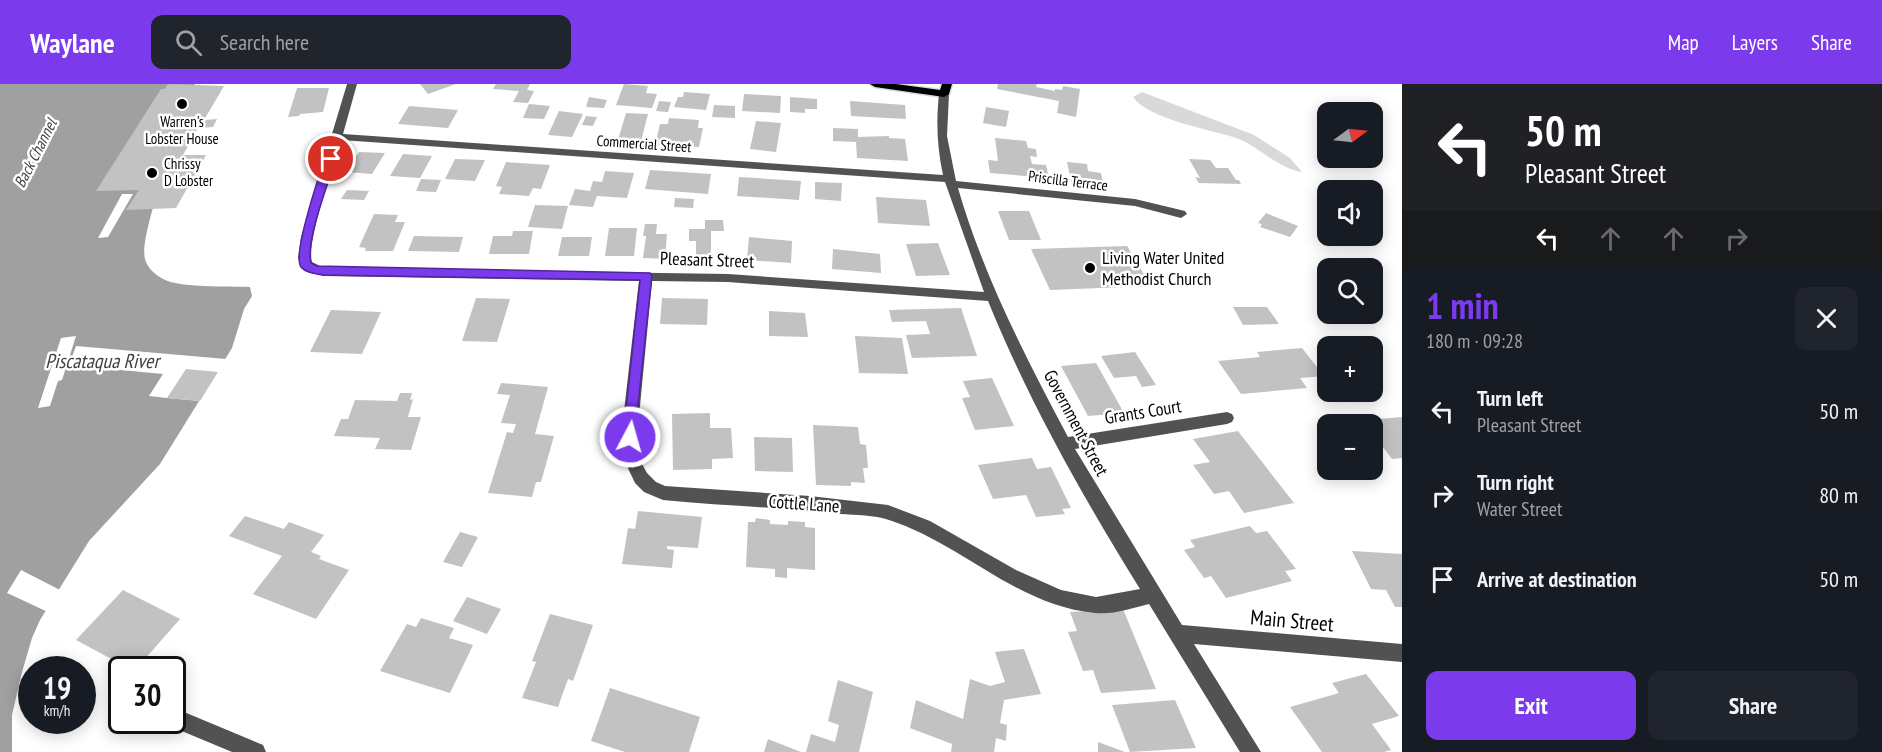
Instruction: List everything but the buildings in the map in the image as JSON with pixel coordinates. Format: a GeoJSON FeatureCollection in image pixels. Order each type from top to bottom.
{"type":"FeatureCollection","features":[{"type":"Feature","properties":{"kind":"main road"},"geometry":{"type":"LineString","coordinates":[[875,84],[946,89]]}},
{"type":"Feature","properties":{"kind":"street"},"geometry":{"type":"LineString","coordinates":[[338,137],[352,84]]}},
{"type":"Feature","properties":{"kind":"street","name":"Government Street"},"geometry":{"type":"LineString","coordinates":[[946,89],[940,118],[944,156],[950,181],[992,297],[1010,339],[1064,444],[1251,752]]}},
{"type":"Feature","properties":{"kind":"street","name":"Commercial Street"},"geometry":{"type":"LineString","coordinates":[[338,137],[950,181]]}},
{"type":"Feature","properties":{"kind":"street","name":"Pleasant Street"},"geometry":{"type":"LineString","coordinates":[[338,137],[307,237],[304,258],[306,265],[323,272],[728,278],[992,297]]}},
{"type":"Feature","properties":{"kind":"street","name":"Priscilla Terrace"},"geometry":{"type":"LineString","coordinates":[[950,181],[1154,206],[1181,214]]}},
{"type":"Feature","properties":{"kind":"street","name":"Cottle Lane"},"geometry":{"type":"LineString","coordinates":[[646,276],[630,437],[634,464],[641,478],[650,487],[663,493],[810,503],[888,512],[924,526],[1010,576],[1060,598],[1095,605],[1112,604],[1154,594]]}},
{"type":"Feature","properties":{"kind":"street","name":"Grants Court"},"geometry":{"type":"LineString","coordinates":[[1064,444],[1227,418]]}},
{"type":"Feature","properties":{"kind":"street","name":"Main Street"},"geometry":{"type":"LineString","coordinates":[[1179,634],[1402,653]]}},
{"type":"Feature","properties":{"kind":"street"},"geometry":{"type":"LineString","coordinates":[[186,723],[256,752]]}},
{"type":"Feature","properties":{"kind":"shaded area"},"geometry":{"type":"Polygon","coordinates":[[[1142,92],[1254,135],[1290,158],[1302,172],[1285,167],[1236,138],[1180,122],[1152,111],[1133,97],[1142,92]]]}},
{"type":"Feature","properties":{"kind":"water","name":"Piscataqua River"},"geometry":{"type":"Polygon","coordinates":[[[0,84],[195,84],[148,225],[145,259],[155,273],[171,282],[250,287],[252,296],[244,309],[232,348],[160,464],[89,541],[40,620],[27,656],[18,656],[18,689],[12,715],[12,752],[0,752],[0,84]]]}},
{"type":"Feature","properties":{"kind":"pier"},"geometry":{"type":"Polygon","coordinates":[[[122,194],[133,194],[108,237],[98,238],[122,194]]]}},
{"type":"Feature","properties":{"kind":"pier"},"geometry":{"type":"Polygon","coordinates":[[[76,336],[62,380],[58,381],[50,406],[38,408],[61,338],[76,336]]]}},
{"type":"Feature","properties":{"kind":"pier"},"geometry":{"type":"Polygon","coordinates":[[[76,346],[226,359],[200,401],[149,396],[163,374],[69,365],[76,346]]]}},
{"type":"Feature","properties":{"kind":"pier"},"geometry":{"type":"Polygon","coordinates":[[[21,570],[62,591],[48,612],[7,593],[21,570]]]}},
{"type":"Feature","properties":{"kind":"place","name":"Warren's Lobster House"},"geometry":{"type":"Point","coordinates":[182,104]}},
{"type":"Feature","properties":{"kind":"place","name":"Chrissy D Lobster"},"geometry":{"type":"Point","coordinates":[152,173]}},
{"type":"Feature","properties":{"kind":"place","name":"Living Water United Methodist Church"},"geometry":{"type":"Point","coordinates":[1090,268]}},
{"type":"Feature","properties":{"kind":"route"},"geometry":{"type":"LineString","coordinates":[[331,159],[307,237],[304,258],[306,265],[313,269],[323,272],[646,276],[630,437]]}},
{"type":"Feature","properties":{"kind":"water label","name":"Back Channel"},"geometry":{"type":"Point","coordinates":[35,153]}}]}
